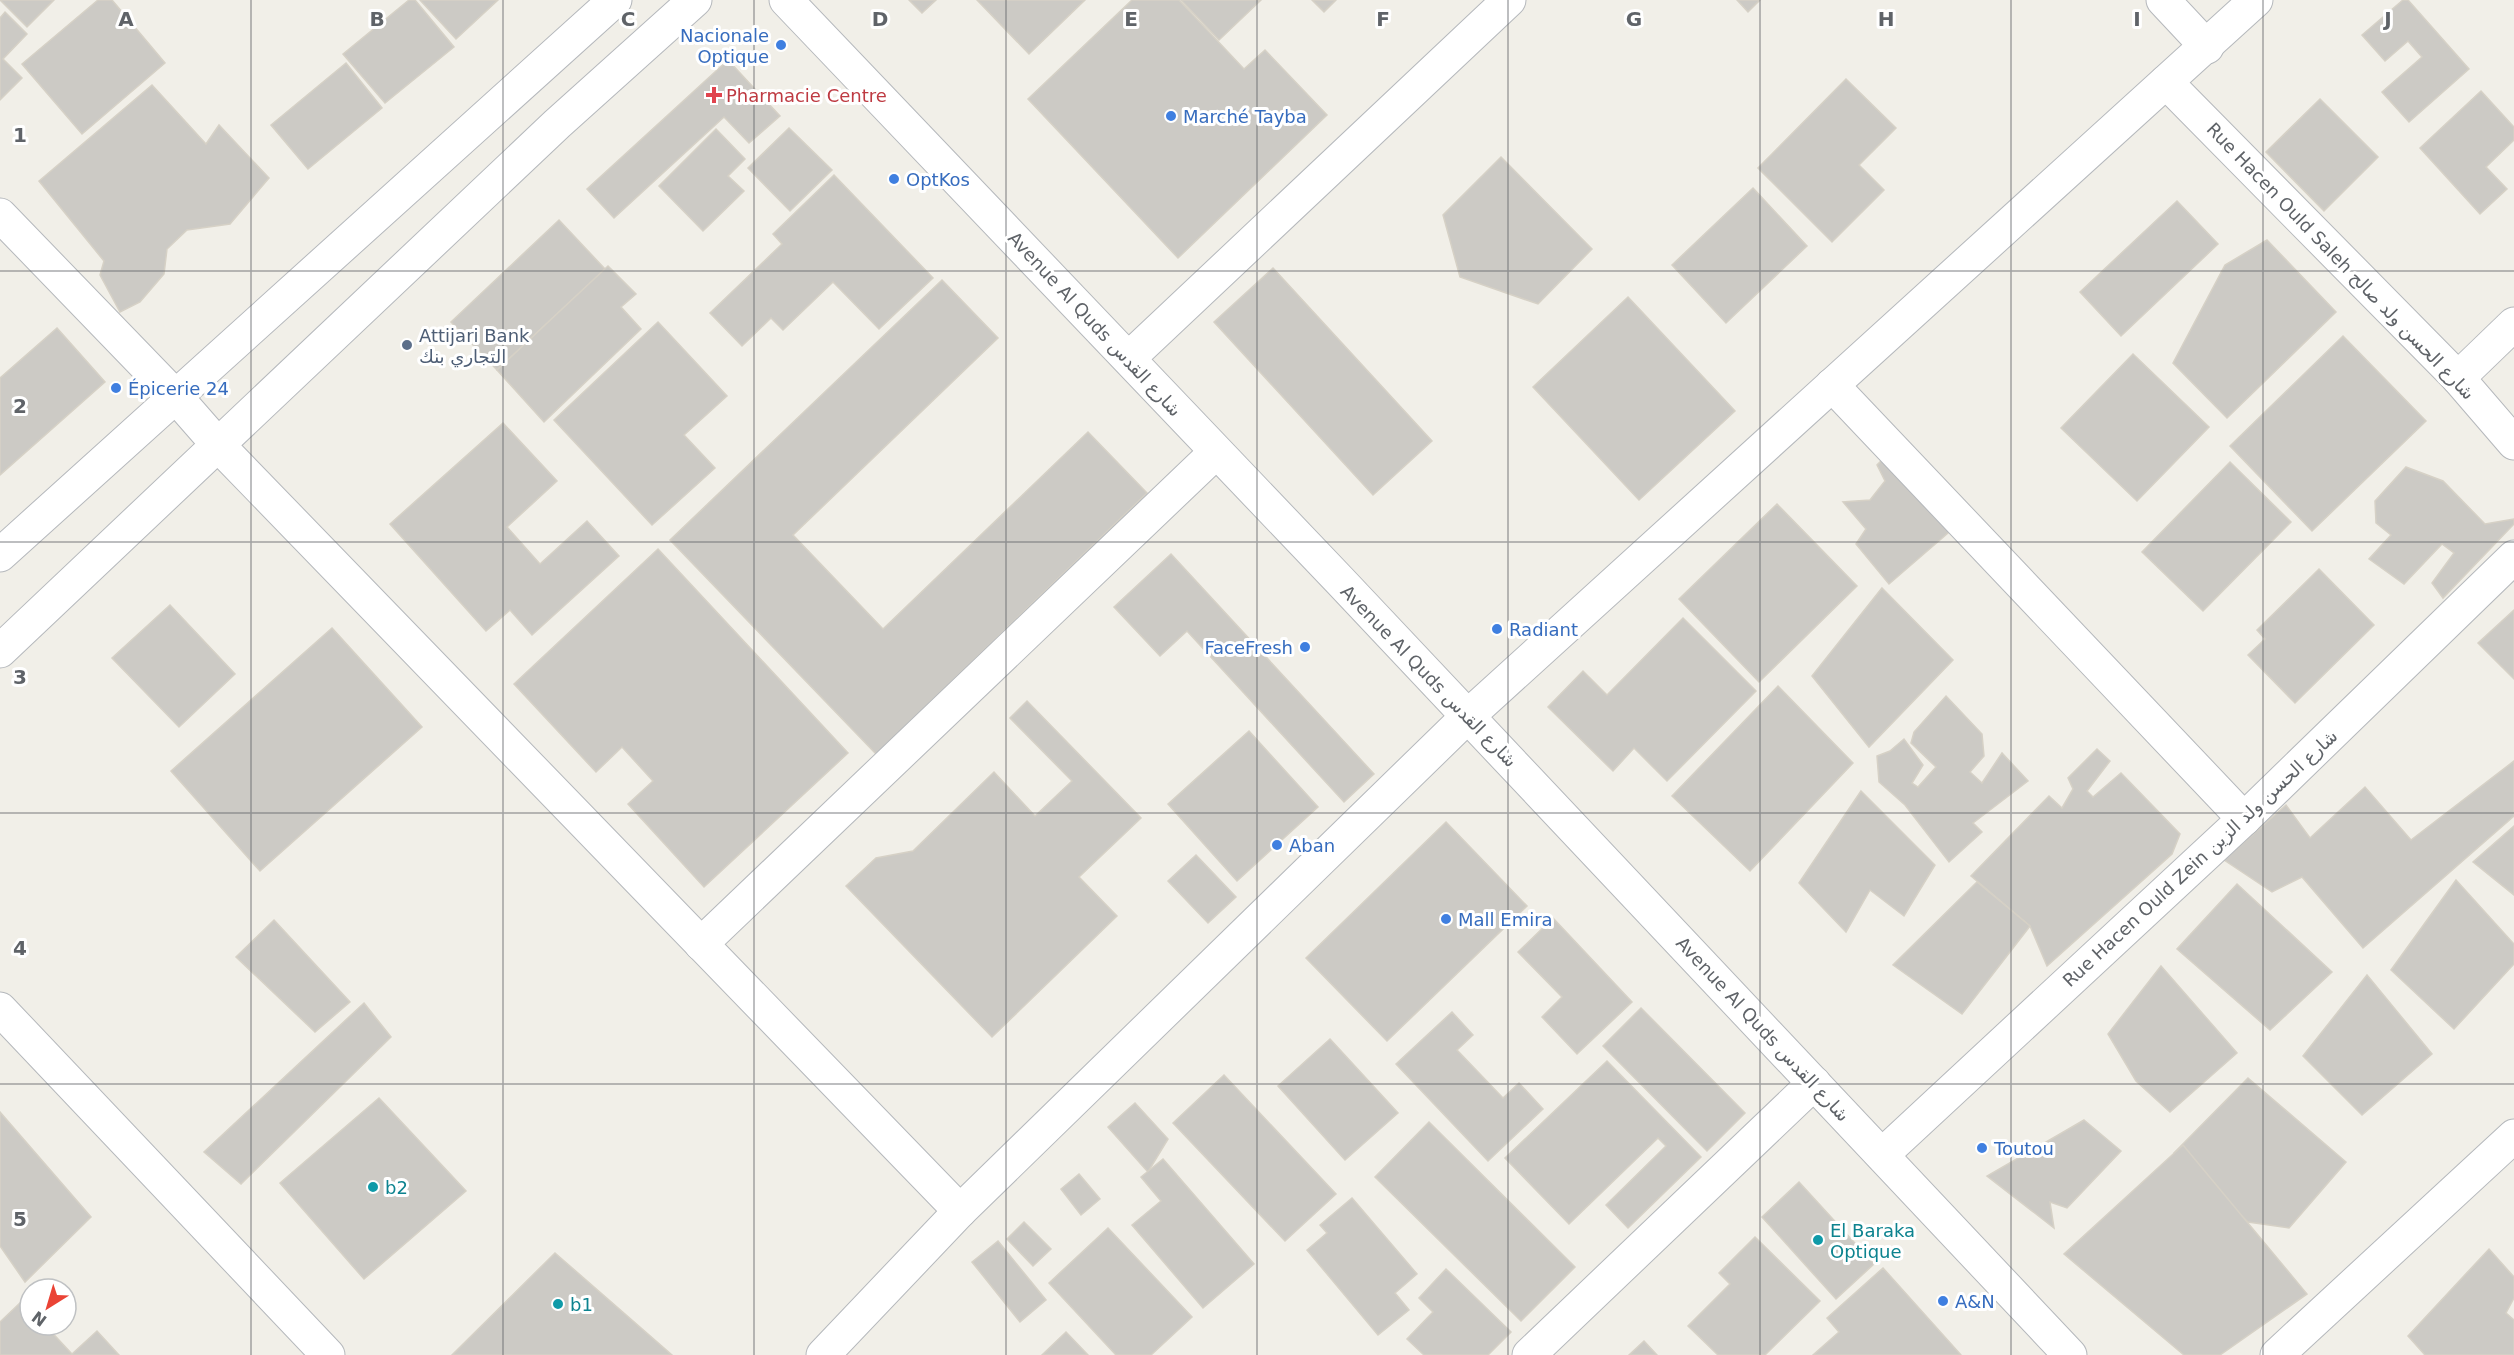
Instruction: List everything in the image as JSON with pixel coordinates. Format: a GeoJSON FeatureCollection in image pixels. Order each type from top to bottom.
{"type":"FeatureCollection","features":[{"type":"Feature","properties":{"kind":"street"},"geometry":{"type":"LineString","coordinates":[[0,555],[177,398],[615,0]]}},
{"type":"Feature","properties":{"kind":"street"},"geometry":{"type":"LineString","coordinates":[[0,651],[557,124],[695,0]]}},
{"type":"Feature","properties":{"kind":"street","name":"Avenue Al Quds شارع القدس"},"geometry":{"type":"LineString","coordinates":[[786,0],[1129,358],[1215,453],[1468,716],[2070,1355]]}},
{"type":"Feature","properties":{"kind":"street"},"geometry":{"type":"LineString","coordinates":[[1129,358],[1509,0]]}},
{"type":"Feature","properties":{"kind":"street"},"geometry":{"type":"LineString","coordinates":[[2163,0],[2207,47]]}},
{"type":"Feature","properties":{"kind":"street"},"geometry":{"type":"LineString","coordinates":[[823,1355],[960,1211],[1468,716],[2207,47],[2256,0]]}},
{"type":"Feature","properties":{"kind":"street","name":"Rue Hacen Ould Saleh شارع الحسن ولد صالح"},"geometry":{"type":"LineString","coordinates":[[2166,82],[2458,378],[2514,443]]}},
{"type":"Feature","properties":{"kind":"street"},"geometry":{"type":"LineString","coordinates":[[0,215],[177,398],[219,446],[960,1211]]}},
{"type":"Feature","properties":{"kind":"street"},"geometry":{"type":"LineString","coordinates":[[2458,378],[2514,324]]}},
{"type":"Feature","properties":{"kind":"street"},"geometry":{"type":"LineString","coordinates":[[1832,385],[2244,819]]}},
{"type":"Feature","properties":{"kind":"street"},"geometry":{"type":"LineString","coordinates":[[701,944],[1215,453]]}},
{"type":"Feature","properties":{"kind":"street","name":"Rue Hacen Ould Zein شارع الحسن ولد الزين"},"geometry":{"type":"LineString","coordinates":[[1882,1155],[2244,819],[2514,557]]}},
{"type":"Feature","properties":{"kind":"street"},"geometry":{"type":"LineString","coordinates":[[0,1009],[328,1355]]}},
{"type":"Feature","properties":{"kind":"street"},"geometry":{"type":"LineString","coordinates":[[1529,1355],[1814,1083]]}},
{"type":"Feature","properties":{"kind":"street"},"geometry":{"type":"LineString","coordinates":[[2277,1355],[2514,1136]]}},
{"type":"Feature","properties":{"kind":"building"},"geometry":{"type":"Polygon","coordinates":[[[0,0],[54,0],[27,27],[0,0]]]}},
{"type":"Feature","properties":{"kind":"building"},"geometry":{"type":"Polygon","coordinates":[[[98,0],[112,0],[165,63],[82,134],[22,64],[98,0]]]}},
{"type":"Feature","properties":{"kind":"building"},"geometry":{"type":"Polygon","coordinates":[[[409,0],[415,0],[454,47],[385,103],[343,54],[409,0]]]}},
{"type":"Feature","properties":{"kind":"building"},"geometry":{"type":"Polygon","coordinates":[[[420,0],[498,0],[456,39],[420,0]]]}},
{"type":"Feature","properties":{"kind":"building"},"geometry":{"type":"Polygon","coordinates":[[[909,0],[936,0],[922,13],[909,0]]]}},
{"type":"Feature","properties":{"kind":"building"},"geometry":{"type":"Polygon","coordinates":[[[977,0],[1085,0],[1029,54],[977,0]]]}},
{"type":"Feature","properties":{"kind":"building"},"geometry":{"type":"Polygon","coordinates":[[[1132,0],[1179,0],[1244,69],[1265,50],[1327,115],[1178,258],[1028,99],[1132,0]]]}},
{"type":"Feature","properties":{"kind":"building"},"geometry":{"type":"Polygon","coordinates":[[[1181,0],[1261,0],[1219,40],[1181,0]]]}},
{"type":"Feature","properties":{"kind":"building"},"geometry":{"type":"Polygon","coordinates":[[[1312,0],[1336,0],[1324,12],[1312,0]]]}},
{"type":"Feature","properties":{"kind":"building"},"geometry":{"type":"Polygon","coordinates":[[[1737,0],[1760,0],[1748,12],[1737,0]]]}},
{"type":"Feature","properties":{"kind":"building"},"geometry":{"type":"Polygon","coordinates":[[[2403,0],[2408,0],[2469,69],[2409,122],[2382,92],[2422,57],[2408,41],[2385,61],[2362,35],[2403,0]]]}},
{"type":"Feature","properties":{"kind":"building"},"geometry":{"type":"Polygon","coordinates":[[[5,12],[27,34],[3,59],[22,78],[0,100],[0,18],[5,12]]]}},
{"type":"Feature","properties":{"kind":"building"},"geometry":{"type":"Polygon","coordinates":[[[728,60],[780,116],[749,143],[724,117],[614,218],[587,189],[728,60]]]}},
{"type":"Feature","properties":{"kind":"building"},"geometry":{"type":"Polygon","coordinates":[[[346,63],[382,108],[308,169],[271,125],[346,63]]]}},
{"type":"Feature","properties":{"kind":"building"},"geometry":{"type":"Polygon","coordinates":[[[1846,79],[1896,128],[1859,165],[1884,190],[1832,242],[1758,168],[1846,79]]]}},
{"type":"Feature","properties":{"kind":"building"},"geometry":{"type":"Polygon","coordinates":[[[152,85],[206,144],[219,125],[269,178],[230,224],[187,230],[167,249],[164,274],[140,302],[120,312],[100,275],[104,261],[39,181],[152,85]]]}},
{"type":"Feature","properties":{"kind":"building"},"geometry":{"type":"Polygon","coordinates":[[[2481,91],[2514,127],[2514,140],[2486,167],[2507,189],[2480,214],[2420,148],[2481,91]]]}},
{"type":"Feature","properties":{"kind":"building"},"geometry":{"type":"Polygon","coordinates":[[[2320,99],[2378,157],[2324,211],[2266,152],[2320,99]]]}},
{"type":"Feature","properties":{"kind":"building"},"geometry":{"type":"Polygon","coordinates":[[[789,128],[832,170],[790,211],[748,168],[789,128]]]}},
{"type":"Feature","properties":{"kind":"building"},"geometry":{"type":"Polygon","coordinates":[[[716,129],[745,159],[728,176],[744,191],[703,231],[659,186],[716,129]]]}},
{"type":"Feature","properties":{"kind":"building"},"geometry":{"type":"Polygon","coordinates":[[[1501,157],[1592,249],[1538,304],[1460,277],[1443,215],[1501,157]]]}},
{"type":"Feature","properties":{"kind":"building"},"geometry":{"type":"Polygon","coordinates":[[[834,175],[933,278],[879,329],[833,282],[783,330],[771,318],[742,346],[710,313],[782,244],[773,234],[834,175]]]}},
{"type":"Feature","properties":{"kind":"building"},"geometry":{"type":"Polygon","coordinates":[[[1753,188],[1807,246],[1726,323],[1672,265],[1753,188]]]}},
{"type":"Feature","properties":{"kind":"building"},"geometry":{"type":"Polygon","coordinates":[[[2177,201],[2218,244],[2121,336],[2080,292],[2177,201]]]}},
{"type":"Feature","properties":{"kind":"building"},"geometry":{"type":"Polygon","coordinates":[[[559,220],[605,269],[497,370],[451,322],[559,220]]]}},
{"type":"Feature","properties":{"kind":"building"},"geometry":{"type":"Polygon","coordinates":[[[2267,240],[2336,312],[2227,418],[2173,363],[2225,265],[2267,240]]]}},
{"type":"Feature","properties":{"kind":"building"},"geometry":{"type":"Polygon","coordinates":[[[608,266],[636,294],[621,307],[641,329],[544,422],[497,370],[608,266]]]}},
{"type":"Feature","properties":{"kind":"building"},"geometry":{"type":"Polygon","coordinates":[[[1273,268],[1432,441],[1373,495],[1214,322],[1273,268]]]}},
{"type":"Feature","properties":{"kind":"building"},"geometry":{"type":"Polygon","coordinates":[[[942,280],[998,338],[793,535],[883,629],[1088,432],[1147,493],[876,754],[670,540],[942,280]]]}},
{"type":"Feature","properties":{"kind":"building"},"geometry":{"type":"Polygon","coordinates":[[[1628,297],[1735,411],[1639,500],[1533,387],[1628,297]]]}},
{"type":"Feature","properties":{"kind":"building"},"geometry":{"type":"Polygon","coordinates":[[[658,322],[727,396],[684,435],[715,468],[652,525],[554,420],[658,322]]]}},
{"type":"Feature","properties":{"kind":"building"},"geometry":{"type":"Polygon","coordinates":[[[57,328],[105,382],[0,475],[0,378],[57,328]]]}},
{"type":"Feature","properties":{"kind":"building"},"geometry":{"type":"Polygon","coordinates":[[[2343,336],[2426,421],[2312,531],[2230,446],[2343,336]]]}},
{"type":"Feature","properties":{"kind":"building"},"geometry":{"type":"Polygon","coordinates":[[[2133,354],[2209,427],[2137,501],[2061,428],[2133,354]]]}},
{"type":"Feature","properties":{"kind":"building"},"geometry":{"type":"Polygon","coordinates":[[[503,423],[557,481],[507,527],[540,564],[587,521],[619,556],[532,635],[510,610],[486,631],[390,524],[503,423]]]}},
{"type":"Feature","properties":{"kind":"building"},"geometry":{"type":"Polygon","coordinates":[[[1890,452],[1955,527],[1889,584],[1856,544],[1866,529],[1843,502],[1870,500],[1885,481],[1877,465],[1890,452]]]}},
{"type":"Feature","properties":{"kind":"building"},"geometry":{"type":"Polygon","coordinates":[[[2230,462],[2291,522],[2203,611],[2142,552],[2230,462]]]}},
{"type":"Feature","properties":{"kind":"building"},"geometry":{"type":"Polygon","coordinates":[[[2406,467],[2443,481],[2485,524],[2514,519],[2514,524],[2443,598],[2432,583],[2454,553],[2442,544],[2404,584],[2369,559],[2391,535],[2376,523],[2375,501],[2406,467]]]}},
{"type":"Feature","properties":{"kind":"building"},"geometry":{"type":"Polygon","coordinates":[[[1777,504],[1857,586],[1759,682],[1679,599],[1777,504]]]}},
{"type":"Feature","properties":{"kind":"building"},"geometry":{"type":"Polygon","coordinates":[[[658,549],[848,753],[704,887],[628,804],[653,781],[622,747],[596,772],[514,684],[658,549]]]}},
{"type":"Feature","properties":{"kind":"building"},"geometry":{"type":"Polygon","coordinates":[[[1171,554],[1374,774],[1344,802],[1187,631],[1160,656],[1114,607],[1171,554]]]}},
{"type":"Feature","properties":{"kind":"building"},"geometry":{"type":"Polygon","coordinates":[[[2319,569],[2374,625],[2295,703],[2248,655],[2265,639],[2257,630],[2319,569]]]}},
{"type":"Feature","properties":{"kind":"building"},"geometry":{"type":"Polygon","coordinates":[[[1882,588],[1953,660],[1869,747],[1812,676],[1882,588]]]}},
{"type":"Feature","properties":{"kind":"building"},"geometry":{"type":"Polygon","coordinates":[[[170,605],[235,674],[179,727],[112,658],[170,605]]]}},
{"type":"Feature","properties":{"kind":"building"},"geometry":{"type":"Polygon","coordinates":[[[2514,610],[2514,679],[2478,643],[2514,610]]]}},
{"type":"Feature","properties":{"kind":"building"},"geometry":{"type":"Polygon","coordinates":[[[1683,618],[1756,691],[1667,781],[1634,748],[1613,771],[1548,707],[1583,671],[1607,695],[1683,618]]]}},
{"type":"Feature","properties":{"kind":"building"},"geometry":{"type":"Polygon","coordinates":[[[332,628],[422,727],[260,871],[171,771],[332,628]]]}},
{"type":"Feature","properties":{"kind":"building"},"geometry":{"type":"Polygon","coordinates":[[[1778,686],[1853,763],[1750,871],[1672,796],[1778,686]]]}},
{"type":"Feature","properties":{"kind":"building"},"geometry":{"type":"Polygon","coordinates":[[[1946,696],[1982,734],[1984,756],[1970,772],[1982,783],[2002,753],[2028,781],[1973,823],[1982,832],[1949,862],[1905,805],[1879,782],[1877,756],[1890,751],[1904,739],[1923,765],[1912,783],[1918,787],[1936,767],[1911,743],[1914,732],[1946,696]]]}},
{"type":"Feature","properties":{"kind":"building"},"geometry":{"type":"Polygon","coordinates":[[[1027,701],[1141,818],[1079,877],[1117,916],[992,1037],[846,886],[876,858],[913,851],[994,772],[1035,816],[1072,781],[1010,718],[1027,701]]]}},
{"type":"Feature","properties":{"kind":"building"},"geometry":{"type":"Polygon","coordinates":[[[1249,731],[1318,807],[1237,881],[1168,804],[1249,731]]]}},
{"type":"Feature","properties":{"kind":"building"},"geometry":{"type":"Polygon","coordinates":[[[2097,749],[2110,761],[2087,791],[2093,797],[2121,773],[2180,834],[2172,854],[2047,966],[2030,926],[1971,876],[2049,796],[2062,808],[2073,789],[2068,778],[2097,749]]]}},
{"type":"Feature","properties":{"kind":"building"},"geometry":{"type":"Polygon","coordinates":[[[2514,761],[2514,816],[2363,948],[2302,877],[2272,892],[2224,860],[2286,805],[2310,838],[2365,787],[2411,840],[2514,761]]]}},
{"type":"Feature","properties":{"kind":"building"},"geometry":{"type":"Polygon","coordinates":[[[1861,791],[1935,865],[1904,916],[1870,890],[1846,932],[1799,883],[1861,791]]]}},
{"type":"Feature","properties":{"kind":"building"},"geometry":{"type":"Polygon","coordinates":[[[1446,822],[1527,906],[1387,1041],[1306,958],[1446,822]]]}},
{"type":"Feature","properties":{"kind":"building"},"geometry":{"type":"Polygon","coordinates":[[[2514,826],[2514,895],[2473,862],[2514,826]]]}},
{"type":"Feature","properties":{"kind":"building"},"geometry":{"type":"Polygon","coordinates":[[[1196,855],[1236,897],[1208,923],[1168,881],[1196,855]]]}},
{"type":"Feature","properties":{"kind":"building"},"geometry":{"type":"Polygon","coordinates":[[[2456,880],[2514,944],[2514,964],[2454,1029],[2391,970],[2456,880]]]}},
{"type":"Feature","properties":{"kind":"building"},"geometry":{"type":"Polygon","coordinates":[[[1977,882],[2030,926],[1962,1014],[1893,965],[1977,882]]]}},
{"type":"Feature","properties":{"kind":"building"},"geometry":{"type":"Polygon","coordinates":[[[2237,884],[2332,972],[2270,1030],[2177,949],[2237,884]]]}},
{"type":"Feature","properties":{"kind":"building"},"geometry":{"type":"Polygon","coordinates":[[[1553,918],[1632,1002],[1577,1054],[1542,1017],[1562,997],[1518,952],[1553,918]]]}},
{"type":"Feature","properties":{"kind":"building"},"geometry":{"type":"Polygon","coordinates":[[[274,920],[350,1002],[315,1032],[236,957],[274,920]]]}},
{"type":"Feature","properties":{"kind":"building"},"geometry":{"type":"Polygon","coordinates":[[[2161,966],[2237,1053],[2170,1112],[2136,1081],[2108,1034],[2161,966]]]}},
{"type":"Feature","properties":{"kind":"building"},"geometry":{"type":"Polygon","coordinates":[[[2367,975],[2432,1054],[2362,1115],[2303,1056],[2367,975]]]}},
{"type":"Feature","properties":{"kind":"building"},"geometry":{"type":"Polygon","coordinates":[[[364,1003],[391,1037],[241,1184],[204,1152],[364,1003]]]}},
{"type":"Feature","properties":{"kind":"building"},"geometry":{"type":"Polygon","coordinates":[[[1641,1008],[1745,1113],[1707,1151],[1603,1046],[1641,1008]]]}},
{"type":"Feature","properties":{"kind":"building"},"geometry":{"type":"Polygon","coordinates":[[[1452,1012],[1473,1035],[1457,1050],[1503,1098],[1519,1083],[1543,1109],[1488,1161],[1396,1064],[1452,1012]]]}},
{"type":"Feature","properties":{"kind":"building"},"geometry":{"type":"Polygon","coordinates":[[[1330,1039],[1398,1113],[1345,1160],[1278,1086],[1330,1039]]]}},
{"type":"Feature","properties":{"kind":"building"},"geometry":{"type":"Polygon","coordinates":[[[1607,1061],[1701,1157],[1628,1228],[1606,1205],[1666,1146],[1658,1138],[1569,1224],[1505,1158],[1607,1061]]]}},
{"type":"Feature","properties":{"kind":"building"},"geometry":{"type":"Polygon","coordinates":[[[1224,1075],[1336,1194],[1285,1241],[1173,1123],[1224,1075]]]}},
{"type":"Feature","properties":{"kind":"building"},"geometry":{"type":"Polygon","coordinates":[[[2248,1078],[2346,1162],[2289,1228],[2248,1222],[2174,1153],[2248,1078]]]}},
{"type":"Feature","properties":{"kind":"building","name":"b2"},"geometry":{"type":"Polygon","coordinates":[[[379,1098],[466,1191],[364,1279],[280,1183],[379,1098]]]}},
{"type":"Feature","properties":{"kind":"building"},"geometry":{"type":"Polygon","coordinates":[[[1135,1103],[1168,1139],[1148,1172],[1108,1127],[1135,1103]]]}},
{"type":"Feature","properties":{"kind":"building"},"geometry":{"type":"Polygon","coordinates":[[[0,1112],[91,1217],[30,1277],[22,1277],[0,1246],[0,1112]]]}},
{"type":"Feature","properties":{"kind":"building"},"geometry":{"type":"Polygon","coordinates":[[[2084,1120],[2121,1151],[2067,1208],[2050,1202],[2054,1228],[1987,1176],[2084,1120]]]}},
{"type":"Feature","properties":{"kind":"building"},"geometry":{"type":"Polygon","coordinates":[[[1429,1122],[1575,1267],[1521,1321],[1375,1177],[1429,1122]]]}},
{"type":"Feature","properties":{"kind":"building"},"geometry":{"type":"Polygon","coordinates":[[[2183,1145],[2307,1294],[2220,1355],[2184,1355],[2064,1254],[2183,1145]]]}},
{"type":"Feature","properties":{"kind":"building"},"geometry":{"type":"Polygon","coordinates":[[[1163,1159],[1254,1264],[1203,1308],[1132,1225],[1161,1201],[1141,1177],[1163,1159]]]}},
{"type":"Feature","properties":{"kind":"building"},"geometry":{"type":"Polygon","coordinates":[[[1079,1174],[1100,1199],[1081,1215],[1061,1189],[1079,1174]]]}},
{"type":"Feature","properties":{"kind":"building","name":"El Baraka Optique"},"geometry":{"type":"Polygon","coordinates":[[[1799,1182],[1874,1264],[1836,1299],[1762,1217],[1799,1182]]]}},
{"type":"Feature","properties":{"kind":"building"},"geometry":{"type":"Polygon","coordinates":[[[1352,1198],[1417,1274],[1395,1293],[1409,1310],[1378,1335],[1307,1250],[1327,1233],[1320,1225],[1352,1198]]]}},
{"type":"Feature","properties":{"kind":"building"},"geometry":{"type":"Polygon","coordinates":[[[1024,1222],[1051,1249],[1033,1266],[1007,1239],[1024,1222]]]}},
{"type":"Feature","properties":{"kind":"building"},"geometry":{"type":"Polygon","coordinates":[[[1108,1228],[1192,1317],[1151,1355],[1116,1355],[1049,1283],[1108,1228]]]}},
{"type":"Feature","properties":{"kind":"building"},"geometry":{"type":"Polygon","coordinates":[[[1755,1237],[1820,1301],[1765,1355],[1718,1355],[1688,1326],[1730,1284],[1719,1273],[1755,1237]]]}},
{"type":"Feature","properties":{"kind":"building"},"geometry":{"type":"Polygon","coordinates":[[[998,1241],[1046,1300],[1020,1322],[972,1262],[998,1241]]]}},
{"type":"Feature","properties":{"kind":"building"},"geometry":{"type":"Polygon","coordinates":[[[2489,1249],[2514,1277],[2514,1298],[2506,1313],[2514,1320],[2514,1355],[2425,1355],[2408,1336],[2489,1249]]]}},
{"type":"Feature","properties":{"kind":"building","name":"b1"},"geometry":{"type":"Polygon","coordinates":[[[555,1253],[672,1355],[452,1355],[555,1253]]]}},
{"type":"Feature","properties":{"kind":"building"},"geometry":{"type":"Polygon","coordinates":[[[1883,1268],[1961,1355],[1813,1355],[1839,1332],[1827,1318],[1883,1268]]]}},
{"type":"Feature","properties":{"kind":"building"},"geometry":{"type":"Polygon","coordinates":[[[1446,1269],[1511,1332],[1488,1355],[1424,1355],[1407,1339],[1433,1312],[1419,1298],[1446,1269]]]}},
{"type":"Feature","properties":{"kind":"building"},"geometry":{"type":"Polygon","coordinates":[[[18,1305],[18,1337],[56,1337],[72,1354],[97,1331],[119,1355],[0,1355],[0,1322],[18,1305]]]}},
{"type":"Feature","properties":{"kind":"building"},"geometry":{"type":"Polygon","coordinates":[[[1066,1332],[1088,1355],[1042,1355],[1066,1332]]]}},
{"type":"Feature","properties":{"kind":"building"},"geometry":{"type":"Polygon","coordinates":[[[1644,1341],[1657,1355],[1629,1355],[1644,1341]]]}},
{"type":"Feature","properties":{"kind":"place","name":"Nacionale Optique"},"geometry":{"type":"Point","coordinates":[781,45]}},
{"type":"Feature","properties":{"kind":"place","name":"Pharmacie Centre"},"geometry":{"type":"Point","coordinates":[714,95]}},
{"type":"Feature","properties":{"kind":"place","name":"Marché Tayba"},"geometry":{"type":"Point","coordinates":[1171,116]}},
{"type":"Feature","properties":{"kind":"place","name":"OptKos"},"geometry":{"type":"Point","coordinates":[894,179]}},
{"type":"Feature","properties":{"kind":"place","name":"Attijari Bank التجاري بنك"},"geometry":{"type":"Point","coordinates":[407,345]}},
{"type":"Feature","properties":{"kind":"place","name":"Épicerie 24"},"geometry":{"type":"Point","coordinates":[116,388]}},
{"type":"Feature","properties":{"kind":"place","name":"Radiant"},"geometry":{"type":"Point","coordinates":[1497,629]}},
{"type":"Feature","properties":{"kind":"place","name":"FaceFresh"},"geometry":{"type":"Point","coordinates":[1305,647]}},
{"type":"Feature","properties":{"kind":"place","name":"Aban"},"geometry":{"type":"Point","coordinates":[1277,845]}},
{"type":"Feature","properties":{"kind":"place","name":"Mall Emira"},"geometry":{"type":"Point","coordinates":[1446,919]}},
{"type":"Feature","properties":{"kind":"place","name":"Toutou"},"geometry":{"type":"Point","coordinates":[1982,1148]}},
{"type":"Feature","properties":{"kind":"place","name":"b2"},"geometry":{"type":"Point","coordinates":[373,1187]}},
{"type":"Feature","properties":{"kind":"place","name":"El Baraka Optique"},"geometry":{"type":"Point","coordinates":[1818,1240]}},
{"type":"Feature","properties":{"kind":"place","name":"A&N"},"geometry":{"type":"Point","coordinates":[1943,1301]}},
{"type":"Feature","properties":{"kind":"place","name":"b1"},"geometry":{"type":"Point","coordinates":[558,1304]}}]}
